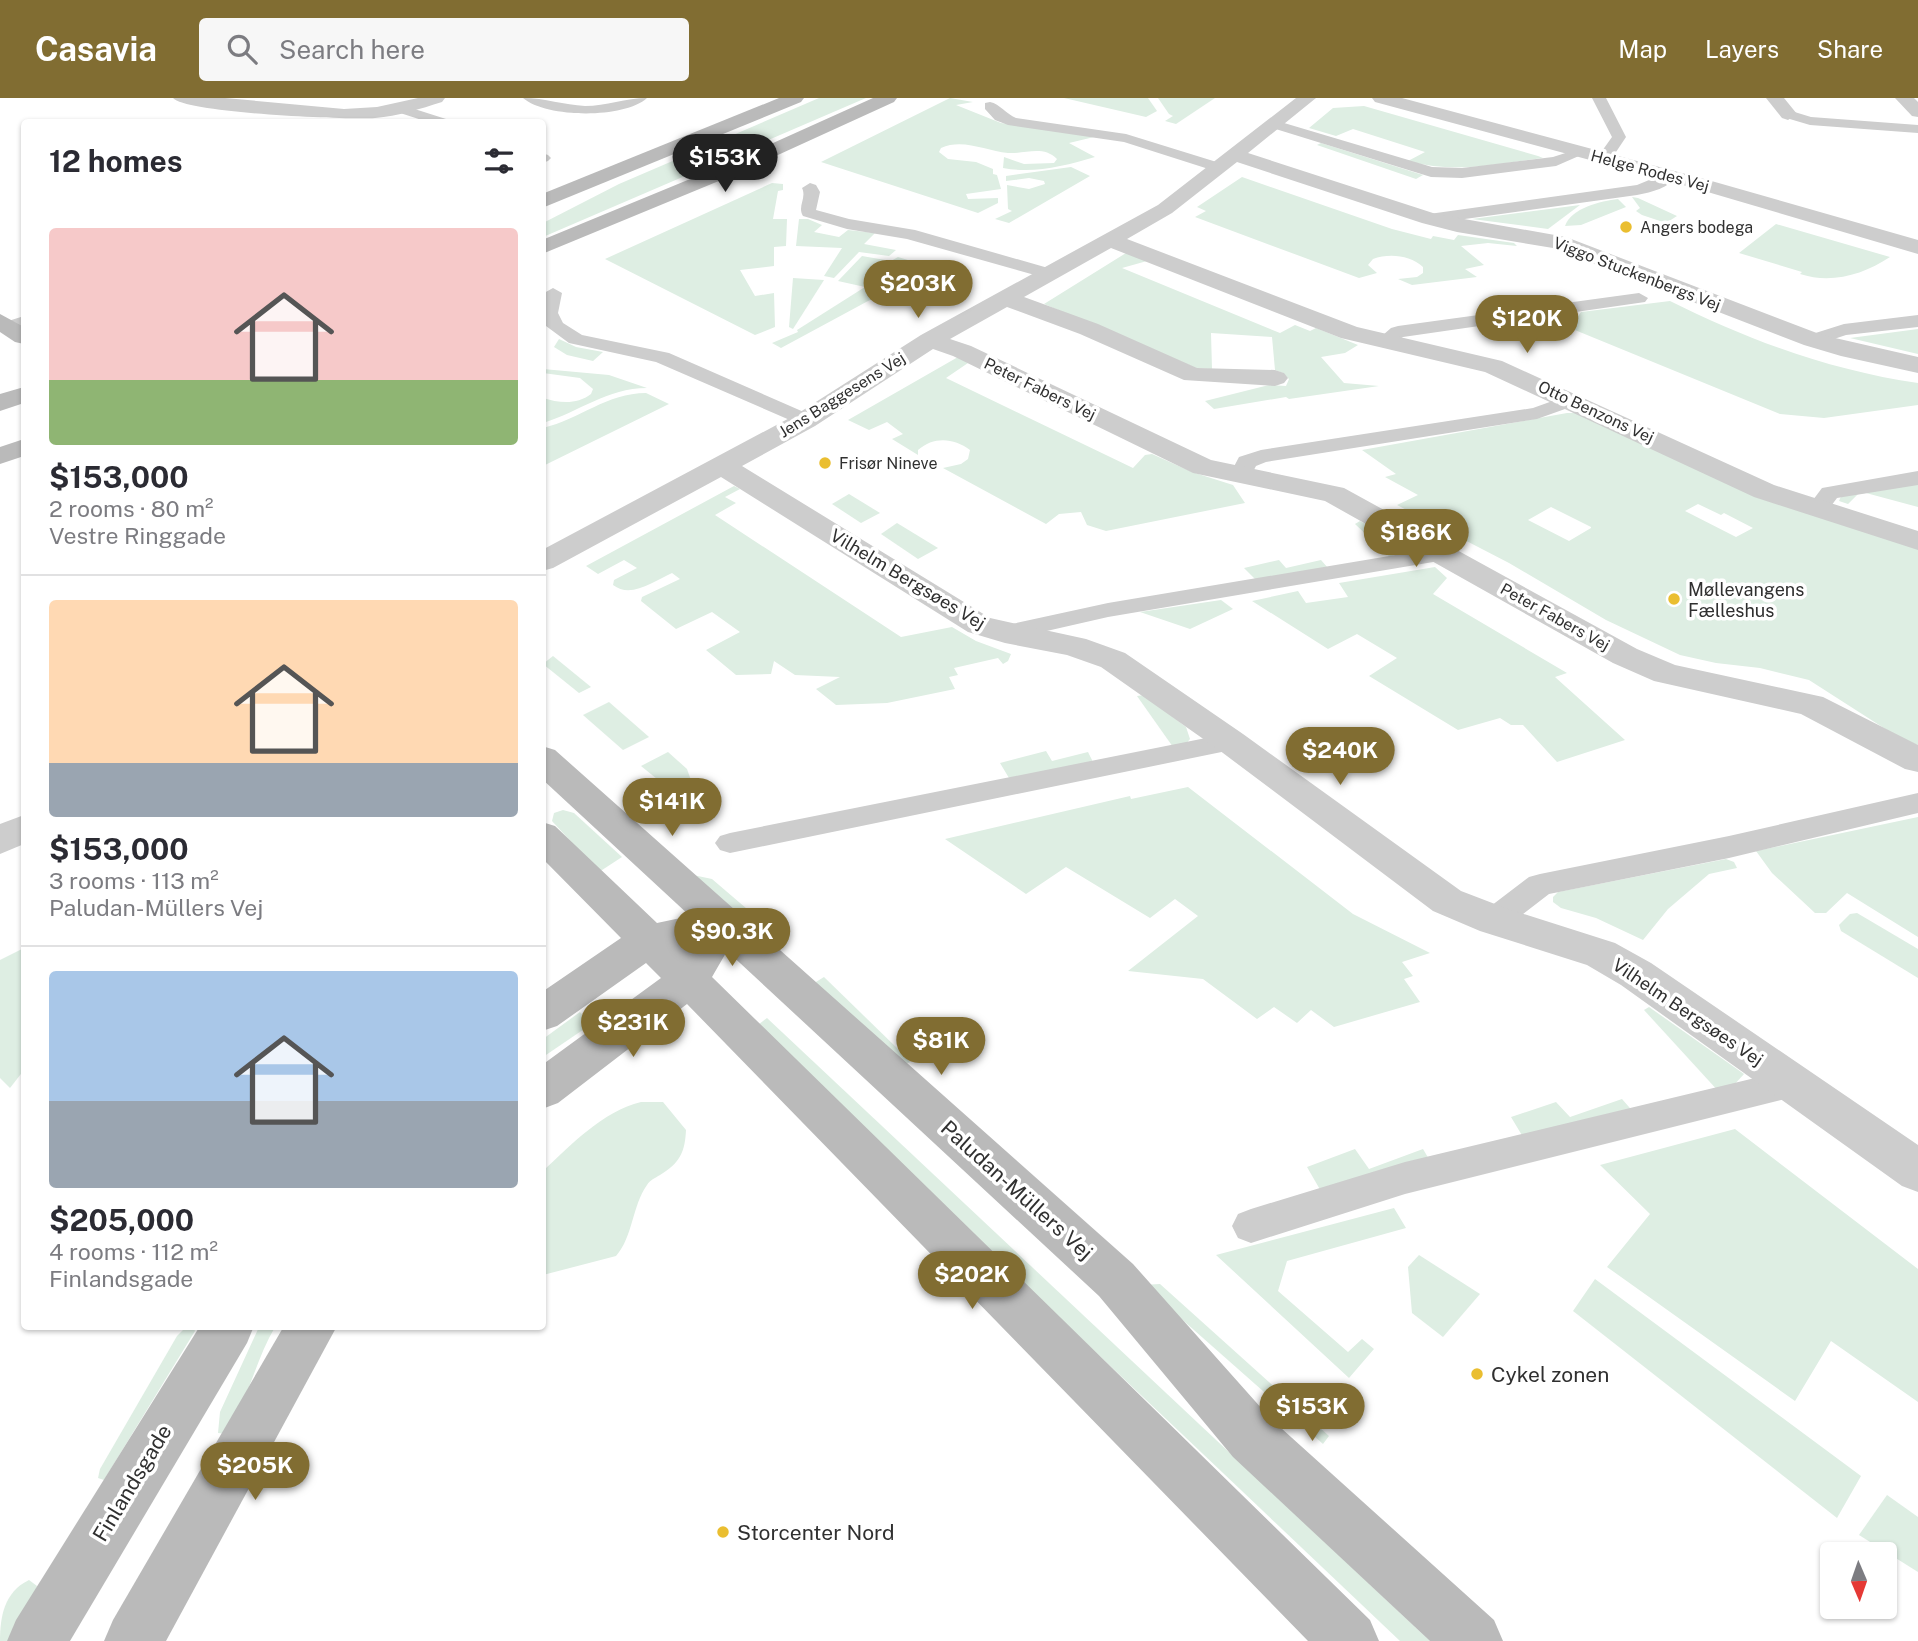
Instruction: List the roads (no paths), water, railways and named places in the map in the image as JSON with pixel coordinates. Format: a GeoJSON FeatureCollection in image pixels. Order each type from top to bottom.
{"type":"FeatureCollection","features":[{"type":"Feature","properties":{"kind":"street"},"geometry":{"type":"LineString","coordinates":[[182,98],[330,114],[402,109],[436,98]]}},
{"type":"Feature","properties":{"kind":"street"},"geometry":{"type":"LineString","coordinates":[[546,200],[795,98]]}},
{"type":"Feature","properties":{"kind":"street"},"geometry":{"type":"LineString","coordinates":[[546,246],[736,167],[888,98]]}},
{"type":"Feature","properties":{"kind":"street","name":"Jens Baggesens Vej"},"geometry":{"type":"LineString","coordinates":[[546,560],[806,420],[930,340],[1165,209],[1307,98]]}},
{"type":"Feature","properties":{"kind":"street","name":"Helge Rodes Vej"},"geometry":{"type":"LineString","coordinates":[[1381,98],[1671,176],[1918,247]]}},
{"type":"Feature","properties":{"kind":"street"},"geometry":{"type":"LineString","coordinates":[[1775,98],[1788,114]]}},
{"type":"Feature","properties":{"kind":"street"},"geometry":{"type":"LineString","coordinates":[[1904,98],[1918,112]]}},
{"type":"Feature","properties":{"kind":"street","name":"Viggo Stuckenbergs Vej"},"geometry":{"type":"LineString","coordinates":[[1226,161],[1457,226],[1558,242],[1813,341],[1918,365]]}},
{"type":"Feature","properties":{"kind":"street","name":"Otto Benzons Vej"},"geometry":{"type":"LineString","coordinates":[[1111,240],[1350,333],[1493,366],[1572,400],[1764,491],[1918,541]]}},
{"type":"Feature","properties":{"kind":"street"},"geometry":{"type":"LineString","coordinates":[[1006,298],[1089,329],[1193,375],[1275,378]]}},
{"type":"Feature","properties":{"kind":"street","name":"Peter Fabers Vej"},"geometry":{"type":"LineString","coordinates":[[930,340],[962,351],[1203,467],[1240,476],[1306,486],[1334,494],[1616,651],[1656,669],[1697,682],[1734,687],[1811,705],[1918,760]]}},
{"type":"Feature","properties":{"kind":"street"},"geometry":{"type":"LineString","coordinates":[[0,403],[21,396]]}},
{"type":"Feature","properties":{"kind":"street"},"geometry":{"type":"LineString","coordinates":[[0,456],[21,448]]}},
{"type":"Feature","properties":{"kind":"street","name":"Vilhelm Bergsøes Vej"},"geometry":{"type":"LineString","coordinates":[[723,466],[979,625],[1074,646],[1113,660],[1231,742],[1447,901],[1494,920],[1601,954],[1636,974],[1918,1171]]}},
{"type":"Feature","properties":{"kind":"street","name":"Paludan-Müllers Vej"},"geometry":{"type":"LineString","coordinates":[[546,762],[1116,1280],[1252,1438],[1473,1641]]}},
{"type":"Feature","properties":{"kind":"street"},"geometry":{"type":"LineString","coordinates":[[0,840],[21,830]]}},
{"type":"Feature","properties":{"kind":"street"},"geometry":{"type":"LineString","coordinates":[[546,839],[843,1132],[1349,1641]]}},
{"type":"Feature","properties":{"kind":"street"},"geometry":{"type":"LineString","coordinates":[[546,1011],[648,942],[723,924]]}},
{"type":"Feature","properties":{"kind":"street"},"geometry":{"type":"LineString","coordinates":[[546,1087],[688,981],[723,924]]}},
{"type":"Feature","properties":{"kind":"street","name":"Finlandsgade"},"geometry":{"type":"LineString","coordinates":[[37,1641],[227,1330]]}},
{"type":"Feature","properties":{"kind":"street"},"geometry":{"type":"LineString","coordinates":[[134,1641],[310,1330]]}},
{"type":"Feature","properties":{"kind":"lane"},"geometry":{"type":"LineString","coordinates":[[530,98],[572,110],[591,112],[610,109],[640,98]]}},
{"type":"Feature","properties":{"kind":"lane"},"geometry":{"type":"LineString","coordinates":[[1599,98],[1619,137],[1605,158]]}},
{"type":"Feature","properties":{"kind":"lane"},"geometry":{"type":"LineString","coordinates":[[990,106],[1000,117],[1013,122],[1126,138],[1226,161]]}},
{"type":"Feature","properties":{"kind":"lane"},"geometry":{"type":"LineString","coordinates":[[402,109],[432,119]]}},
{"type":"Feature","properties":{"kind":"lane"},"geometry":{"type":"LineString","coordinates":[[1788,114],[1810,121],[1918,129]]}},
{"type":"Feature","properties":{"kind":"lane"},"geometry":{"type":"LineString","coordinates":[[1274,124],[1431,172],[1462,173],[1556,161],[1581,152]]}},
{"type":"Feature","properties":{"kind":"lane"},"geometry":{"type":"LineString","coordinates":[[1429,219],[1637,190],[1652,187],[1671,176]]}},
{"type":"Feature","properties":{"kind":"lane"},"geometry":{"type":"LineString","coordinates":[[810,188],[810,213],[840,222],[909,234],[1049,274]]}},
{"type":"Feature","properties":{"kind":"lane"},"geometry":{"type":"LineString","coordinates":[[553,293],[549,313],[555,326],[576,339],[662,357],[806,420]]}},
{"type":"Feature","properties":{"kind":"lane"},"geometry":{"type":"LineString","coordinates":[[1384,342],[1398,332],[1639,298]]}},
{"type":"Feature","properties":{"kind":"lane"},"geometry":{"type":"LineString","coordinates":[[1813,341],[1844,330],[1918,321]]}},
{"type":"Feature","properties":{"kind":"lane"},"geometry":{"type":"LineString","coordinates":[[1240,476],[1247,462],[1261,456],[1538,413],[1572,400]]}},
{"type":"Feature","properties":{"kind":"lane"},"geometry":{"type":"LineString","coordinates":[[1818,508],[1830,493],[1918,478]]}},
{"type":"Feature","properties":{"kind":"lane"},"geometry":{"type":"LineString","coordinates":[[1007,632],[1108,610],[1443,554]]}},
{"type":"Feature","properties":{"kind":"lane"},"geometry":{"type":"LineString","coordinates":[[730,843],[1231,742]]}},
{"type":"Feature","properties":{"kind":"lane"},"geometry":{"type":"LineString","coordinates":[[1494,920],[1540,885],[1729,847],[1918,803]]}},
{"type":"Feature","properties":{"kind":"lane"},"geometry":{"type":"LineString","coordinates":[[1251,1226],[1405,1178],[1793,1083]]}},
{"type":"Feature","properties":{"kind":"place","name":"Angers bodega"},"geometry":{"type":"Point","coordinates":[1626,227]}},
{"type":"Feature","properties":{"kind":"place","name":"Frisør Nineve"},"geometry":{"type":"Point","coordinates":[825,463]}},
{"type":"Feature","properties":{"kind":"place","name":"Møllevangens Fælleshus"},"geometry":{"type":"Point","coordinates":[1674,599]}},
{"type":"Feature","properties":{"kind":"place","name":"Cykel zonen"},"geometry":{"type":"Point","coordinates":[1477,1374]}},
{"type":"Feature","properties":{"kind":"place","name":"Storcenter Nord"},"geometry":{"type":"Point","coordinates":[723,1532]}}]}
